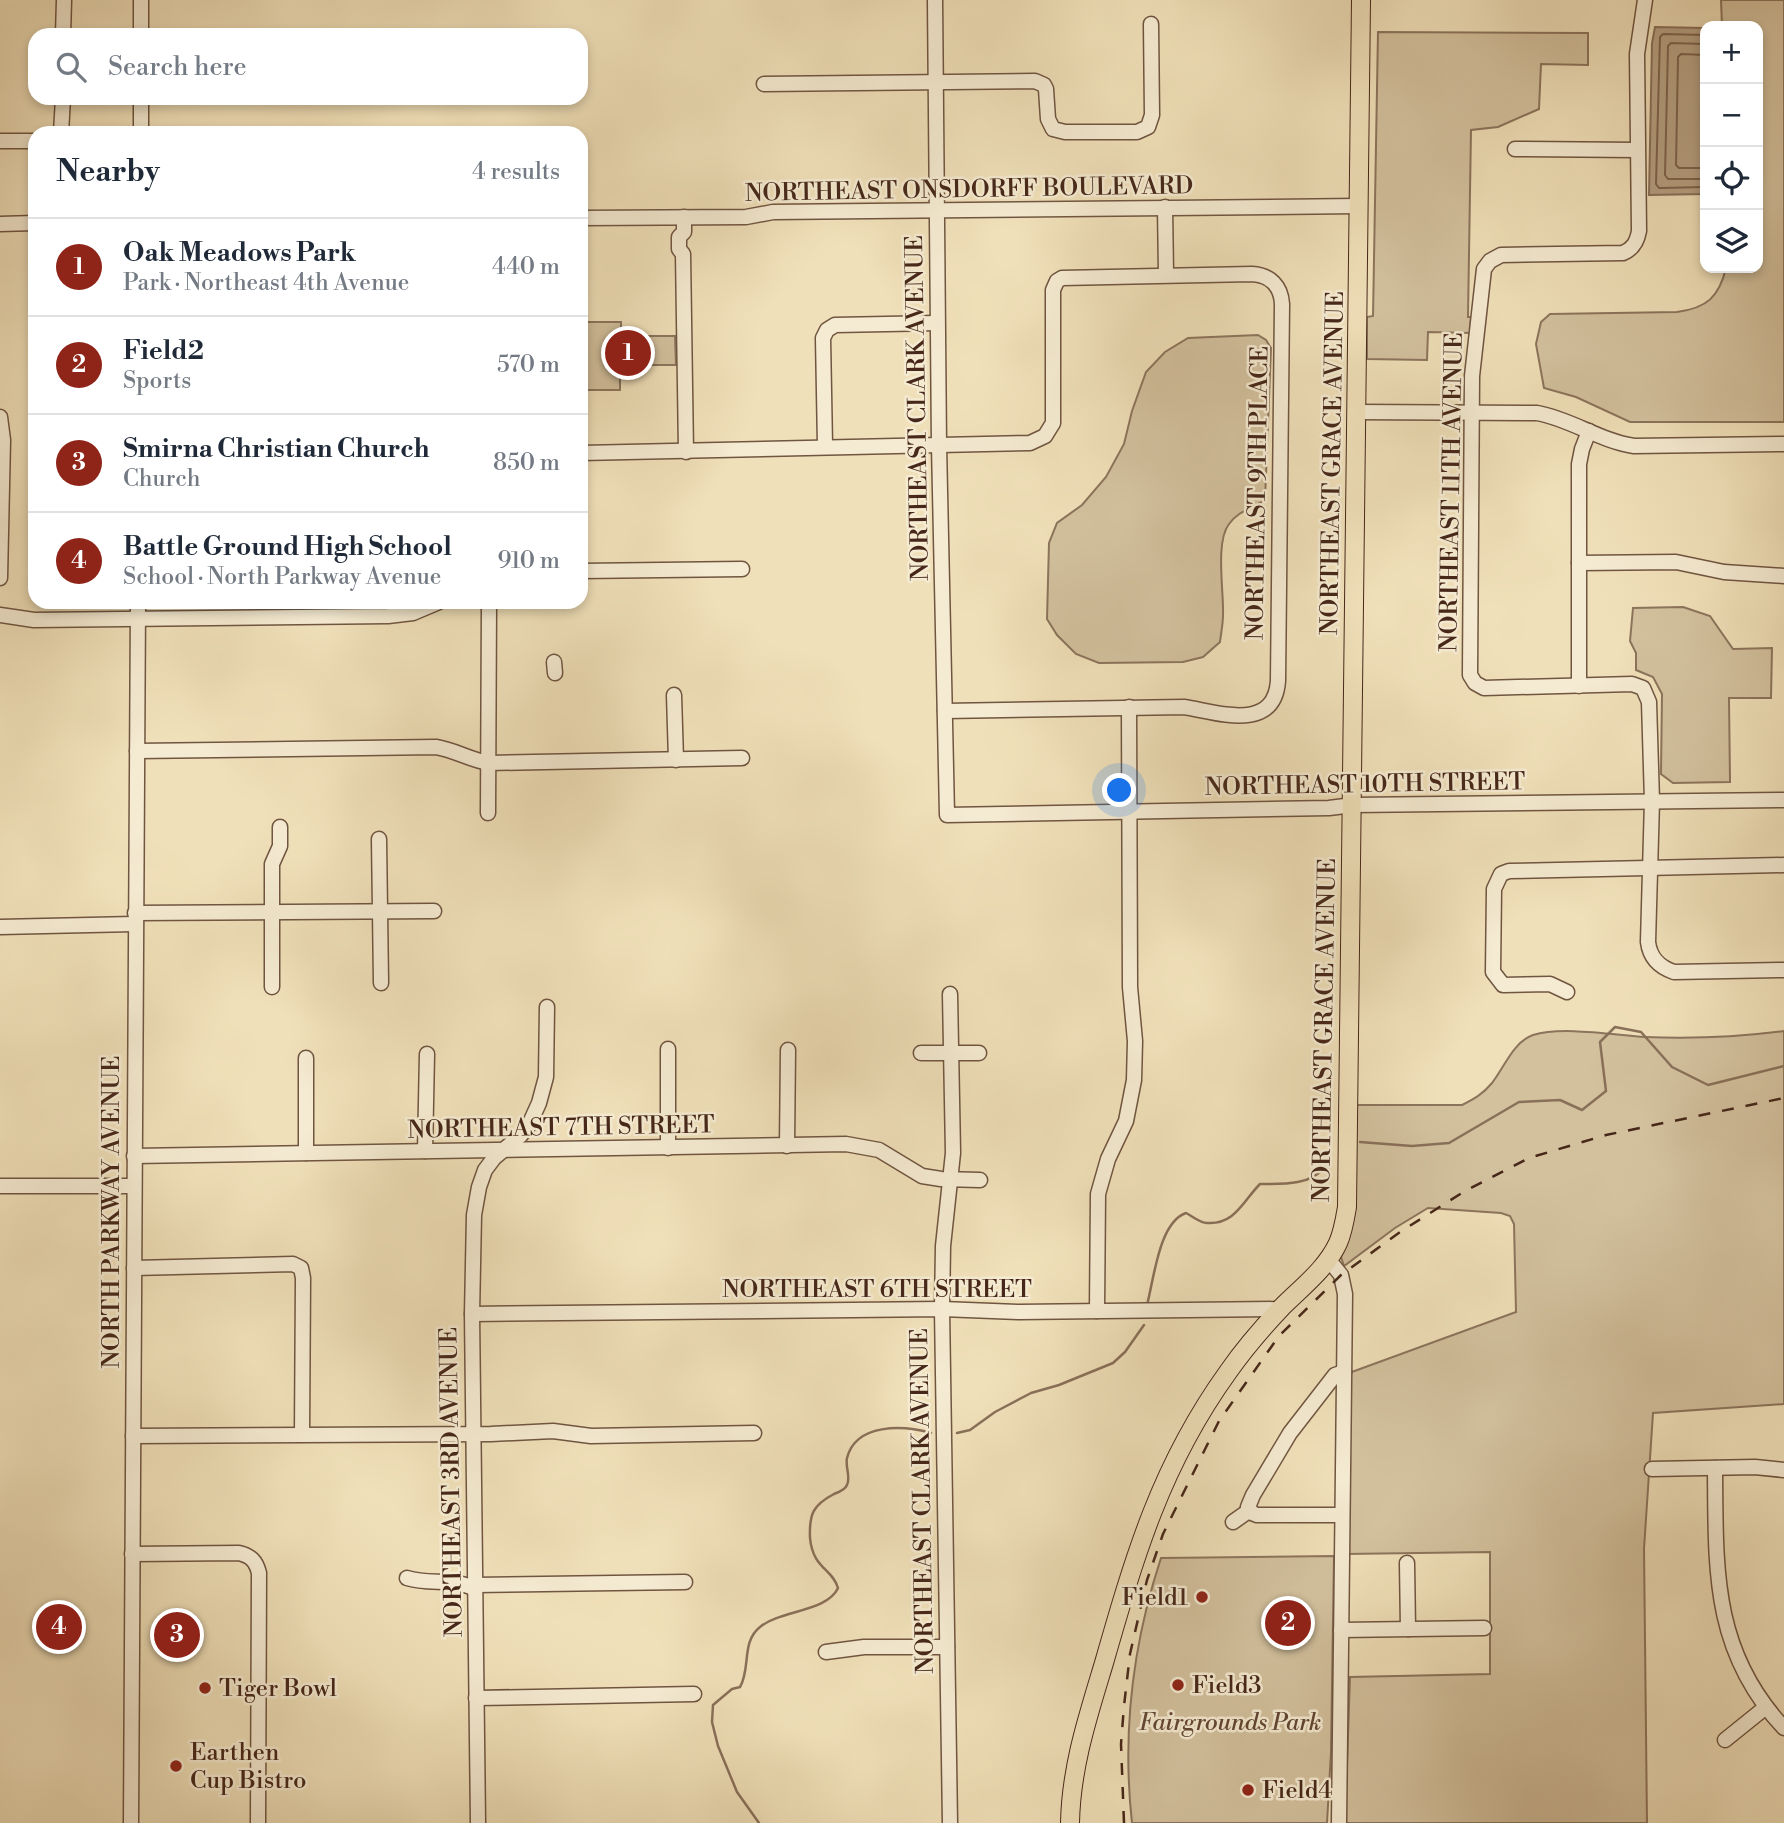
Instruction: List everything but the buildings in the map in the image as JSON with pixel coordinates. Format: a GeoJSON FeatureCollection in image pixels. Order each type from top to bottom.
{"type":"FeatureCollection","features":[{"type":"Feature","properties":{"kind":"main road","name":"NORTHEAST GRACE AVENUE"},"geometry":{"type":"LineString","coordinates":[[1070,1823],[1075,1766],[1083,1734],[1133,1561],[1159,1491],[1200,1415],[1228,1371],[1328,1259],[1337,1243],[1347,1207],[1361,0]]}},
{"type":"Feature","properties":{"kind":"street"},"geometry":{"type":"LineString","coordinates":[[64,0],[64,28]]}},
{"type":"Feature","properties":{"kind":"street"},"geometry":{"type":"LineString","coordinates":[[141,0],[141,28]]}},
{"type":"Feature","properties":{"kind":"street","name":"NORTHEAST CLARK AVENUE"},"geometry":{"type":"LineString","coordinates":[[935,0],[937,323],[947,815]]}},
{"type":"Feature","properties":{"kind":"street"},"geometry":{"type":"LineString","coordinates":[[1515,149],[1637,150],[1637,54],[1645,0]]}},
{"type":"Feature","properties":{"kind":"street"},"geometry":{"type":"LineString","coordinates":[[764,84],[1035,81],[1044,85],[1048,94],[1048,119],[1053,129],[1065,132],[1137,132],[1148,127],[1152,115],[1151,24]]}},
{"type":"Feature","properties":{"kind":"street"},"geometry":{"type":"LineString","coordinates":[[61,126],[63,105]]}},
{"type":"Feature","properties":{"kind":"street"},"geometry":{"type":"LineString","coordinates":[[141,105],[141,126]]}},
{"type":"Feature","properties":{"kind":"street"},"geometry":{"type":"LineString","coordinates":[[0,141],[28,141]]}},
{"type":"Feature","properties":{"kind":"street","name":"NORTHEAST 11TH AVENUE"},"geometry":{"type":"LineString","coordinates":[[1579,685],[1489,688],[1475,683],[1470,670],[1474,352],[1484,270],[1490,261],[1501,255],[1618,253],[1631,248],[1636,242],[1639,231],[1637,150]]}},
{"type":"Feature","properties":{"kind":"street","name":"NORTHEAST ONSDORFF BOULEVARD"},"geometry":{"type":"LineString","coordinates":[[588,218],[684,224],[773,212],[1359,206]]}},
{"type":"Feature","properties":{"kind":"street"},"geometry":{"type":"LineString","coordinates":[[588,453],[1022,444],[1045,436],[1053,423],[1054,414],[1053,290],[1058,281],[1067,276],[1166,274],[1165,207]]}},
{"type":"Feature","properties":{"kind":"street"},"geometry":{"type":"LineString","coordinates":[[0,224],[28,223]]}},
{"type":"Feature","properties":{"kind":"street"},"geometry":{"type":"LineString","coordinates":[[684,224],[689,249],[684,254],[686,452]]}},
{"type":"Feature","properties":{"kind":"street","name":"NORTHEAST 9TH PLACE"},"geometry":{"type":"LineString","coordinates":[[1129,707],[1184,707],[1218,714],[1249,715],[1270,704],[1278,687],[1280,292],[1274,283],[1258,274],[1166,274]]}},
{"type":"Feature","properties":{"kind":"street"},"geometry":{"type":"LineString","coordinates":[[825,446],[823,338],[827,330],[835,325],[937,323]]}},
{"type":"Feature","properties":{"kind":"street"},"geometry":{"type":"LineString","coordinates":[[1357,412],[1537,413],[1560,418],[1618,443],[1634,446],[1784,444]]}},
{"type":"Feature","properties":{"kind":"street"},"geometry":{"type":"LineString","coordinates":[[0,417],[3,427],[3,452],[0,578]]}},
{"type":"Feature","properties":{"kind":"street"},"geometry":{"type":"LineString","coordinates":[[1589,431],[1580,459],[1579,685],[1632,684],[1646,691],[1649,702],[1650,953],[1656,961],[1674,972],[1784,970]]}},
{"type":"Feature","properties":{"kind":"street"},"geometry":{"type":"LineString","coordinates":[[1579,563],[1676,562],[1724,572],[1784,576]]}},
{"type":"Feature","properties":{"kind":"street"},"geometry":{"type":"LineString","coordinates":[[588,571],[742,569]]}},
{"type":"Feature","properties":{"kind":"street","name":"NORTH PARKWAY AVENUE"},"geometry":{"type":"LineString","coordinates":[[131,1823],[134,919],[138,609]]}},
{"type":"Feature","properties":{"kind":"street"},"geometry":{"type":"LineString","coordinates":[[255,609],[255,617]]}},
{"type":"Feature","properties":{"kind":"street"},"geometry":{"type":"LineString","coordinates":[[0,615],[34,620],[138,619],[255,617],[387,609],[413,613],[422,609]]}},
{"type":"Feature","properties":{"kind":"street"},"geometry":{"type":"LineString","coordinates":[[488,813],[489,609]]}},
{"type":"Feature","properties":{"kind":"street"},"geometry":{"type":"LineString","coordinates":[[674,695],[676,760]]}},
{"type":"Feature","properties":{"kind":"street"},"geometry":{"type":"LineString","coordinates":[[945,711],[1129,707],[1130,987],[1135,1041],[1134,1080],[1126,1121],[1108,1159],[1098,1194],[1097,1311]]}},
{"type":"Feature","properties":{"kind":"street"},"geometry":{"type":"LineString","coordinates":[[137,751],[436,747],[489,763],[742,758]]}},
{"type":"Feature","properties":{"kind":"street","name":"NORTHEAST 10TH STREET"},"geometry":{"type":"LineString","coordinates":[[947,815],[1784,800]]}},
{"type":"Feature","properties":{"kind":"street"},"geometry":{"type":"LineString","coordinates":[[272,987],[272,864],[280,846],[279,827]]}},
{"type":"Feature","properties":{"kind":"street"},"geometry":{"type":"LineString","coordinates":[[379,839],[381,983]]}},
{"type":"Feature","properties":{"kind":"street"},"geometry":{"type":"LineString","coordinates":[[1567,992],[1550,985],[1503,985],[1496,978],[1493,972],[1494,888],[1501,874],[1509,871],[1784,865]]}},
{"type":"Feature","properties":{"kind":"street"},"geometry":{"type":"LineString","coordinates":[[0,927],[272,911],[434,911]]}},
{"type":"Feature","properties":{"kind":"street","name":"NORTHEAST CLARK AVENUE"},"geometry":{"type":"LineString","coordinates":[[950,994],[953,1153],[943,1245],[942,1309],[950,1823]]}},
{"type":"Feature","properties":{"kind":"street","name":"NORTHEAST 3RD AVENUE"},"geometry":{"type":"LineString","coordinates":[[478,1823],[473,1229],[476,1198],[485,1170],[528,1125],[543,1091],[548,1057],[547,1007]]}},
{"type":"Feature","properties":{"kind":"street"},"geometry":{"type":"LineString","coordinates":[[668,1049],[668,1148]]}},
{"type":"Feature","properties":{"kind":"street"},"geometry":{"type":"LineString","coordinates":[[787,1146],[788,1049]]}},
{"type":"Feature","properties":{"kind":"street"},"geometry":{"type":"LineString","coordinates":[[921,1053],[979,1053]]}},
{"type":"Feature","properties":{"kind":"street"},"geometry":{"type":"LineString","coordinates":[[425,1151],[427,1055]]}},
{"type":"Feature","properties":{"kind":"street"},"geometry":{"type":"LineString","coordinates":[[306,1058],[306,1153]]}},
{"type":"Feature","properties":{"kind":"street","name":"NORTHEAST 7TH STREET"},"geometry":{"type":"LineString","coordinates":[[134,1156],[846,1144],[870,1148],[922,1176],[980,1180]]}},
{"type":"Feature","properties":{"kind":"street"},"geometry":{"type":"LineString","coordinates":[[0,1186],[134,1186]]}},
{"type":"Feature","properties":{"kind":"street"},"geometry":{"type":"LineString","coordinates":[[1328,1259],[1341,1275],[1345,1294],[1339,1823]]}},
{"type":"Feature","properties":{"kind":"street"},"geometry":{"type":"LineString","coordinates":[[134,1268],[293,1264],[301,1268],[302,1433]]}},
{"type":"Feature","properties":{"kind":"street","name":"NORTHEAST 6TH STREET"},"geometry":{"type":"LineString","coordinates":[[472,1314],[1281,1309]]}},
{"type":"Feature","properties":{"kind":"street"},"geometry":{"type":"LineString","coordinates":[[1250,1510],[1250,1500],[1290,1433],[1335,1376],[1344,1372]]}},
{"type":"Feature","properties":{"kind":"street"},"geometry":{"type":"LineString","coordinates":[[133,1436],[553,1431],[591,1436],[754,1433]]}},
{"type":"Feature","properties":{"kind":"street"},"geometry":{"type":"LineString","coordinates":[[1652,1469],[1755,1467],[1784,1470]]}},
{"type":"Feature","properties":{"kind":"street"},"geometry":{"type":"LineString","coordinates":[[1715,1468],[1716,1561],[1720,1600],[1734,1650],[1754,1689],[1784,1728]]}},
{"type":"Feature","properties":{"kind":"street"},"geometry":{"type":"LineString","coordinates":[[1250,1510],[1257,1515],[1342,1515]]}},
{"type":"Feature","properties":{"kind":"street"},"geometry":{"type":"LineString","coordinates":[[1233,1521],[1250,1510]]}},
{"type":"Feature","properties":{"kind":"street"},"geometry":{"type":"LineString","coordinates":[[132,1554],[239,1553],[250,1556],[255,1561],[259,1573],[258,1823]]}},
{"type":"Feature","properties":{"kind":"street"},"geometry":{"type":"LineString","coordinates":[[1407,1563],[1408,1629]]}},
{"type":"Feature","properties":{"kind":"street"},"geometry":{"type":"LineString","coordinates":[[407,1578],[419,1582],[475,1587],[685,1582]]}},
{"type":"Feature","properties":{"kind":"street"},"geometry":{"type":"LineString","coordinates":[[1341,1630],[1484,1628]]}},
{"type":"Feature","properties":{"kind":"street"},"geometry":{"type":"LineString","coordinates":[[826,1652],[864,1647],[947,1647]]}},
{"type":"Feature","properties":{"kind":"street"},"geometry":{"type":"LineString","coordinates":[[476,1698],[694,1694]]}},
{"type":"Feature","properties":{"kind":"street"},"geometry":{"type":"LineString","coordinates":[[1725,1740],[1766,1707]]}},
{"type":"Feature","properties":{"kind":"green space"},"geometry":{"type":"Polygon","coordinates":[[[1721,0],[1784,0],[1784,422],[1630,422],[1576,397],[1544,388],[1536,344],[1541,322],[1550,314],[1687,310],[1710,299],[1720,287],[1724,273],[1763,273],[1763,21],[1722,21],[1721,0]]]}},
{"type":"Feature","properties":{"kind":"green space"},"geometry":{"type":"Polygon","coordinates":[[[1378,32],[1588,33],[1588,65],[1541,64],[1539,109],[1498,127],[1471,130],[1470,333],[1428,332],[1427,360],[1367,359],[1367,317],[1373,316],[1378,32]]]}},
{"type":"Feature","properties":{"kind":"green space"},"geometry":{"type":"Polygon","coordinates":[[[588,322],[621,322],[621,336],[675,336],[676,365],[620,365],[620,390],[588,390],[588,322]]]}},
{"type":"Feature","properties":{"kind":"green space"},"geometry":{"type":"Polygon","coordinates":[[[1258,335],[1266,340],[1271,348],[1265,500],[1237,516],[1225,532],[1221,555],[1223,615],[1220,642],[1203,657],[1183,662],[1099,663],[1076,654],[1057,635],[1047,619],[1049,543],[1057,523],[1082,505],[1106,477],[1124,444],[1146,372],[1165,352],[1188,338],[1258,335]]]}},
{"type":"Feature","properties":{"kind":"green space"},"geometry":{"type":"Polygon","coordinates":[[[1683,607],[1710,616],[1733,649],[1772,648],[1771,698],[1729,698],[1730,782],[1673,783],[1661,774],[1662,694],[1653,677],[1636,670],[1636,653],[1630,641],[1633,608],[1683,607]]]}},
{"type":"Feature","properties":{"kind":"green space"},"geometry":{"type":"Polygon","coordinates":[[[1573,1031],[1680,1038],[1784,1031],[1784,1404],[1653,1413],[1644,1549],[1647,1823],[1345,1823],[1350,1677],[1490,1674],[1490,1552],[1346,1554],[1349,1373],[1516,1312],[1514,1224],[1510,1216],[1501,1213],[1428,1208],[1395,1228],[1344,1266],[1341,1257],[1346,1244],[1356,1105],[1462,1105],[1489,1087],[1520,1043],[1526,1038],[1545,1032],[1573,1031]]]}},
{"type":"Feature","properties":{"kind":"green space","name":"Fairgrounds Park"},"geometry":{"type":"Polygon","coordinates":[[[1334,1556],[1331,1752],[1327,1823],[1132,1823],[1128,1756],[1132,1689],[1143,1623],[1161,1558],[1334,1556]]]}},
{"type":"Feature","properties":{"kind":"water"},"geometry":{"type":"Polygon","coordinates":[[[1655,27],[1700,28],[1700,194],[1649,195],[1652,43],[1655,27]]]}},
{"type":"Feature","properties":{"kind":"waterway"},"geometry":{"type":"LineString","coordinates":[[1360,1142],[1412,1146],[1449,1143],[1519,1102],[1560,1100],[1582,1110],[1606,1091],[1600,1042],[1615,1027],[1641,1032],[1672,1067],[1708,1085],[1784,1066]]}},
{"type":"Feature","properties":{"kind":"waterway"},"geometry":{"type":"LineString","coordinates":[[1147,1305],[1159,1253],[1177,1218],[1186,1213],[1204,1223],[1217,1223],[1238,1211],[1260,1184],[1303,1181],[1325,1167]]}},
{"type":"Feature","properties":{"kind":"waterway"},"geometry":{"type":"LineString","coordinates":[[957,1433],[970,1430],[995,1412],[1031,1393],[1059,1385],[1113,1363],[1125,1352],[1144,1325]]}},
{"type":"Feature","properties":{"kind":"waterway"},"geometry":{"type":"LineString","coordinates":[[759,1823],[737,1792],[718,1746],[712,1722],[713,1705],[732,1689],[740,1687],[750,1640],[760,1627],[779,1617],[824,1602],[838,1588],[832,1576],[815,1556],[810,1538],[810,1523],[817,1506],[846,1487],[847,1458],[852,1447],[860,1438],[882,1429],[931,1433]]}},
{"type":"Feature","properties":{"kind":"railway"},"geometry":{"type":"LineString","coordinates":[[1124,1823],[1121,1744],[1124,1706],[1130,1654],[1147,1580],[1163,1534],[1219,1421],[1279,1336],[1341,1275],[1400,1232],[1465,1191],[1529,1158],[1606,1135],[1784,1098]]}},
{"type":"Feature","properties":{"kind":"place","name":"Oak Meadows Park"},"geometry":{"type":"Point","coordinates":[628,353]}},
{"type":"Feature","properties":{"kind":"place","name":"Field1"},"geometry":{"type":"Point","coordinates":[1202,1597]}},
{"type":"Feature","properties":{"kind":"place","name":"Field2"},"geometry":{"type":"Point","coordinates":[1288,1623]}},
{"type":"Feature","properties":{"kind":"place","name":"Battle Ground High School"},"geometry":{"type":"Point","coordinates":[59,1627]}},
{"type":"Feature","properties":{"kind":"place","name":"Smirna Christian Church"},"geometry":{"type":"Point","coordinates":[177,1635]}},
{"type":"Feature","properties":{"kind":"place","name":"Field3"},"geometry":{"type":"Point","coordinates":[1178,1685]}},
{"type":"Feature","properties":{"kind":"place","name":"Tiger Bowl"},"geometry":{"type":"Point","coordinates":[205,1688]}},
{"type":"Feature","properties":{"kind":"place","name":"Earthen Cup Bistro"},"geometry":{"type":"Point","coordinates":[176,1766]}},
{"type":"Feature","properties":{"kind":"place","name":"Field4"},"geometry":{"type":"Point","coordinates":[1248,1790]}}]}
